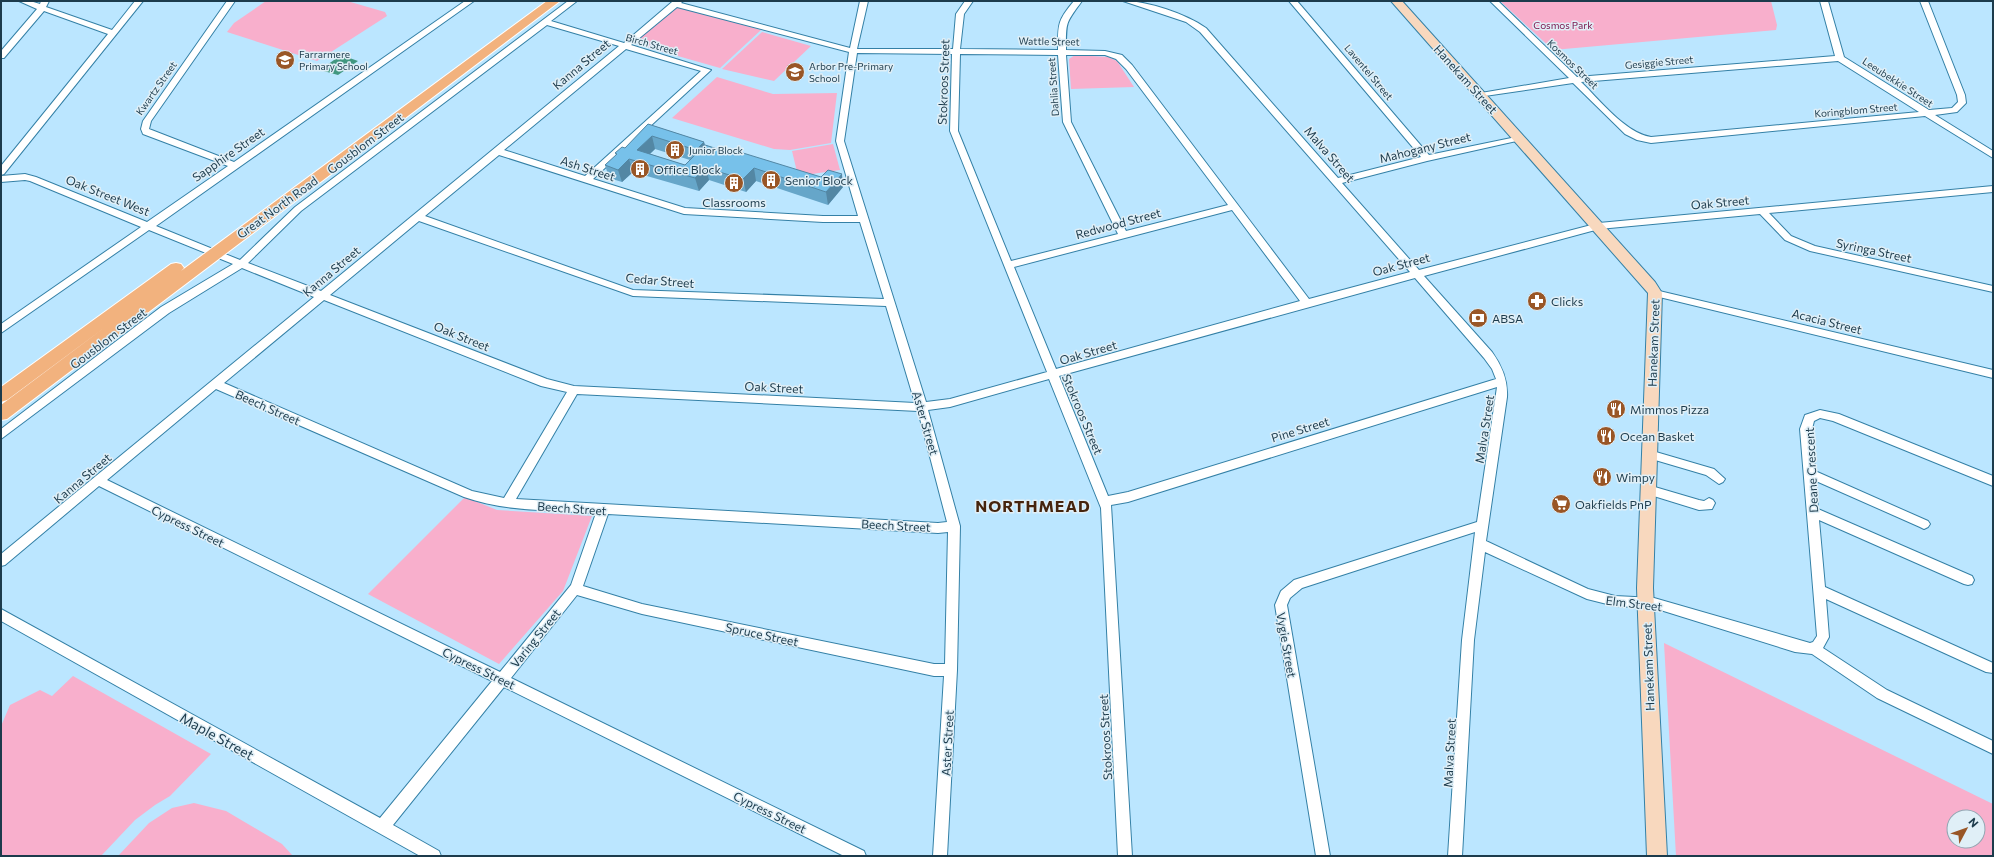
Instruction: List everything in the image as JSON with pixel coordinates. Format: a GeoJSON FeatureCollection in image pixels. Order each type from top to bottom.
{"type":"FeatureCollection","features":[{"type":"Feature","properties":{"kind":"main road","name":"Great North Road"},"geometry":{"type":"LineString","coordinates":[[1,414],[209,250],[539,1]]}},
{"type":"Feature","properties":{"kind":"main road","name":"Great North Road"},"geometry":{"type":"LineString","coordinates":[[1,396],[209,250],[554,1]]}},
{"type":"Feature","properties":{"kind":"street"},"geometry":{"type":"LineString","coordinates":[[22,1],[44,5],[114,33]]}},
{"type":"Feature","properties":{"kind":"street"},"geometry":{"type":"LineString","coordinates":[[1,172],[37,130],[140,1]]}},
{"type":"Feature","properties":{"kind":"street","name":"Kwartz Street"},"geometry":{"type":"LineString","coordinates":[[231,1],[147,121],[145,129],[146,132],[234,165]]}},
{"type":"Feature","properties":{"kind":"street","name":"Sapphire Street"},"geometry":{"type":"LineString","coordinates":[[1,329],[470,1]]}},
{"type":"Feature","properties":{"kind":"street","name":"Gousblom Street"},"geometry":{"type":"LineString","coordinates":[[1,434],[165,310],[241,264],[298,209],[573,1]]}},
{"type":"Feature","properties":{"kind":"street","name":"Aster Street"},"geometry":{"type":"LineString","coordinates":[[864,1],[853,51],[840,141],[922,407],[954,526],[951,670],[940,856]]}},
{"type":"Feature","properties":{"kind":"street","name":"Stokroos Street"},"geometry":{"type":"LineString","coordinates":[[969,1],[960,14],[956,52],[954,131],[1007,265],[1105,501],[1125,856]]}},
{"type":"Feature","properties":{"kind":"street","name":"Dahlia Street"},"geometry":{"type":"LineString","coordinates":[[1078,1],[1067,14],[1062,25],[1062,52],[1067,122],[1124,235]]}},
{"type":"Feature","properties":{"kind":"street","name":"Malva Street"},"geometry":{"type":"LineString","coordinates":[[1127,1],[1189,20],[1200,27],[1417,273],[1488,355],[1498,370],[1502,381],[1502,398],[1482,525],[1468,640],[1456,856]]}},
{"type":"Feature","properties":{"kind":"street","name":"Laventel Street"},"geometry":{"type":"LineString","coordinates":[[1293,1],[1427,158]]}},
{"type":"Feature","properties":{"kind":"street","name":"Hanekam Street"},"geometry":{"type":"LineString","coordinates":[[1396,1],[1599,226],[1650,284],[1655,293],[1648,490],[1646,640],[1657,856]]}},
{"type":"Feature","properties":{"kind":"street","name":"Kosmos Street"},"geometry":{"type":"LineString","coordinates":[[1494,1],[1628,132],[1640,138]]}},
{"type":"Feature","properties":{"kind":"street"},"geometry":{"type":"LineString","coordinates":[[1824,1],[1840,58]]}},
{"type":"Feature","properties":{"kind":"street","name":"Koringblom Street"},"geometry":{"type":"LineString","coordinates":[[1640,138],[1657,140],[1928,114],[1954,110],[1959,106],[1962,99],[1924,1]]}},
{"type":"Feature","properties":{"kind":"street","name":"Wattle Street"},"geometry":{"type":"LineString","coordinates":[[677,3],[853,51],[1105,53],[1122,59],[1307,303]]}},
{"type":"Feature","properties":{"kind":"street","name":"Kanna Street"},"geometry":{"type":"LineString","coordinates":[[1,561],[677,3]]}},
{"type":"Feature","properties":{"kind":"street"},"geometry":{"type":"LineString","coordinates":[[1,56],[44,5]]}},
{"type":"Feature","properties":{"kind":"street","name":"Birch Street"},"geometry":{"type":"LineString","coordinates":[[546,22],[707,70],[586,180]]}},
{"type":"Feature","properties":{"kind":"street","name":"Gesiggie Street"},"geometry":{"type":"LineString","coordinates":[[1481,95],[1574,80],[1840,58]]}},
{"type":"Feature","properties":{"kind":"street","name":"Leeubekkie Street"},"geometry":{"type":"LineString","coordinates":[[1840,58],[1993,155]]}},
{"type":"Feature","properties":{"kind":"street"},"geometry":{"type":"LineString","coordinates":[[24,177],[18,171],[16,165],[37,130]]}},
{"type":"Feature","properties":{"kind":"street","name":"Mahogany Street"},"geometry":{"type":"LineString","coordinates":[[1337,181],[1427,158],[1518,138]]}},
{"type":"Feature","properties":{"kind":"street","name":"Ash Street"},"geometry":{"type":"LineString","coordinates":[[497,151],[684,211],[824,219],[863,219]]}},
{"type":"Feature","properties":{"kind":"street","name":"Oak Street West"},"geometry":{"type":"LineString","coordinates":[[1,179],[24,177],[209,250]]}},
{"type":"Feature","properties":{"kind":"street","name":"Oak Street"},"geometry":{"type":"LineString","coordinates":[[209,250],[241,264],[545,383],[574,390],[922,407],[950,403],[1307,303],[1599,226],[1993,189]]}},
{"type":"Feature","properties":{"kind":"street","name":"Redwood Street"},"geometry":{"type":"LineString","coordinates":[[1007,265],[1234,207]]}},
{"type":"Feature","properties":{"kind":"street","name":"Syringa Street"},"geometry":{"type":"LineString","coordinates":[[1762,211],[1788,238],[1813,249],[1993,289]]}},
{"type":"Feature","properties":{"kind":"street","name":"Cedar Street"},"geometry":{"type":"LineString","coordinates":[[418,217],[627,292],[874,303],[889,302]]}},
{"type":"Feature","properties":{"kind":"street","name":"Acacia Street"},"geometry":{"type":"LineString","coordinates":[[1655,293],[1993,374]]}},
{"type":"Feature","properties":{"kind":"street","name":"Pine Street"},"geometry":{"type":"LineString","coordinates":[[1105,501],[1128,497],[1502,381]]}},
{"type":"Feature","properties":{"kind":"street","name":"Beech Street"},"geometry":{"type":"LineString","coordinates":[[215,384],[468,494],[483,499],[507,503],[603,510],[938,528],[954,526]]}},
{"type":"Feature","properties":{"kind":"street"},"geometry":{"type":"LineString","coordinates":[[507,503],[574,390]]}},
{"type":"Feature","properties":{"kind":"street","name":"Deane Crescent"},"geometry":{"type":"LineString","coordinates":[[1813,648],[1820,644],[1823,637],[1811,474],[1806,429],[1810,418],[1820,414],[1835,417],[1993,482]]}},
{"type":"Feature","properties":{"kind":"street"},"geometry":{"type":"LineString","coordinates":[[1649,454],[1710,472],[1719,479]]}},
{"type":"Feature","properties":{"kind":"street"},"geometry":{"type":"LineString","coordinates":[[1811,474],[1924,524]]}},
{"type":"Feature","properties":{"kind":"street","name":"Cypress Street"},"geometry":{"type":"LineString","coordinates":[[99,481],[859,856]]}},
{"type":"Feature","properties":{"kind":"street"},"geometry":{"type":"LineString","coordinates":[[1648,490],[1699,505],[1708,506],[1709,503]]}},
{"type":"Feature","properties":{"kind":"street","name":"Varing Street"},"geometry":{"type":"LineString","coordinates":[[382,827],[574,589],[580,579],[603,510]]}},
{"type":"Feature","properties":{"kind":"street"},"geometry":{"type":"LineString","coordinates":[[1813,512],[1968,580]]}},
{"type":"Feature","properties":{"kind":"street","name":"Vygie Street"},"geometry":{"type":"LineString","coordinates":[[1323,856],[1280,605],[1285,595],[1298,584],[1482,525]]}},
{"type":"Feature","properties":{"kind":"street","name":"Elm Street"},"geometry":{"type":"LineString","coordinates":[[1480,544],[1582,592],[1604,599],[1626,602],[1646,602],[1665,606],[1795,646],[1813,648]]}},
{"type":"Feature","properties":{"kind":"street","name":"Spruce Street"},"geometry":{"type":"LineString","coordinates":[[574,589],[642,609],[934,670],[951,670]]}},
{"type":"Feature","properties":{"kind":"street"},"geometry":{"type":"LineString","coordinates":[[1820,590],[1991,668]]}},
{"type":"Feature","properties":{"kind":"street","name":"Maple Street"},"geometry":{"type":"LineString","coordinates":[[1,615],[434,856]]}},
{"type":"Feature","properties":{"kind":"street"},"geometry":{"type":"LineString","coordinates":[[1813,648],[1882,694],[1993,748]]}},
{"type":"Feature","properties":{"kind":"green space"},"geometry":{"type":"Polygon","coordinates":[[[266,1],[347,1],[385,12],[387,16],[317,61],[227,32],[234,23],[266,1]]]}},
{"type":"Feature","properties":{"kind":"green space","name":"Cosmos Park"},"geometry":{"type":"Polygon","coordinates":[[[1500,1],[1771,1],[1777,25],[1776,30],[1553,50],[1500,1]]]}},
{"type":"Feature","properties":{"kind":"green space"},"geometry":{"type":"Polygon","coordinates":[[[679,7],[761,30],[720,68],[639,45],[637,40],[673,10],[679,7]]]}},
{"type":"Feature","properties":{"kind":"green space"},"geometry":{"type":"Polygon","coordinates":[[[762,32],[811,46],[774,81],[722,69],[762,32]]]}},
{"type":"Feature","properties":{"kind":"green space"},"geometry":{"type":"Polygon","coordinates":[[[1075,55],[1108,57],[1117,61],[1134,87],[1071,89],[1069,59],[1075,55]]]}},
{"type":"Feature","properties":{"kind":"green space"},"geometry":{"type":"Polygon","coordinates":[[[717,77],[773,94],[837,93],[831,143],[790,150],[774,149],[672,118],[717,77]]]}},
{"type":"Feature","properties":{"kind":"green space"},"geometry":{"type":"Polygon","coordinates":[[[833,144],[840,170],[798,176],[792,151],[833,144]]]}},
{"type":"Feature","properties":{"kind":"green space"},"geometry":{"type":"Polygon","coordinates":[[[465,497],[497,510],[592,516],[563,591],[499,664],[368,594],[465,497]]]}},
{"type":"Feature","properties":{"kind":"green space"},"geometry":{"type":"Polygon","coordinates":[[[1664,643],[1993,804],[1993,856],[1676,856],[1664,643]]]}},
{"type":"Feature","properties":{"kind":"green space"},"geometry":{"type":"Polygon","coordinates":[[[73,676],[211,754],[170,796],[135,820],[101,856],[1,856],[1,726],[10,705],[40,690],[52,696],[73,676]]]}},
{"type":"Feature","properties":{"kind":"green space"},"geometry":{"type":"Polygon","coordinates":[[[194,803],[226,811],[282,844],[293,856],[118,856],[149,823],[172,808],[194,803]]]}},
{"type":"Feature","properties":{"kind":"shaded area"},"geometry":{"type":"Polygon","coordinates":[[[341,55],[358,61],[338,75],[320,70],[341,55]]]}},
{"type":"Feature","properties":{"kind":"building"},"geometry":{"type":"Polygon","coordinates":[[[648,124],[704,142],[696,150],[652,136],[637,150],[685,165],[705,145],[727,152],[730,149],[821,177],[828,170],[842,174],[826,192],[754,168],[743,179],[706,168],[695,178],[629,159],[618,170],[605,165],[617,154],[615,153],[622,147],[625,148],[648,124]]]}},
{"type":"Feature","properties":{"kind":"place","name":"Farrarmere Primary School"},"geometry":{"type":"Point","coordinates":[285,60]}},
{"type":"Feature","properties":{"kind":"place","name":"Arbor Pre-Primary School"},"geometry":{"type":"Point","coordinates":[795,72]}},
{"type":"Feature","properties":{"kind":"place","name":"Junior Block"},"geometry":{"type":"Point","coordinates":[675,150]}},
{"type":"Feature","properties":{"kind":"place","name":"Office Block"},"geometry":{"type":"Point","coordinates":[640,169]}},
{"type":"Feature","properties":{"kind":"place","name":"Senior Block"},"geometry":{"type":"Point","coordinates":[771,180]}},
{"type":"Feature","properties":{"kind":"place","name":"Classrooms"},"geometry":{"type":"Point","coordinates":[734,183]}},
{"type":"Feature","properties":{"kind":"place","name":"Clicks"},"geometry":{"type":"Point","coordinates":[1537,301]}},
{"type":"Feature","properties":{"kind":"place","name":"ABSA"},"geometry":{"type":"Point","coordinates":[1478,318]}},
{"type":"Feature","properties":{"kind":"place","name":"Mimmos Pizza"},"geometry":{"type":"Point","coordinates":[1616,409]}},
{"type":"Feature","properties":{"kind":"place","name":"Ocean Basket"},"geometry":{"type":"Point","coordinates":[1606,436]}},
{"type":"Feature","properties":{"kind":"place","name":"Wimpy"},"geometry":{"type":"Point","coordinates":[1602,477]}},
{"type":"Feature","properties":{"kind":"place","name":"Oakfields PnP"},"geometry":{"type":"Point","coordinates":[1561,504]}},
{"type":"Feature","properties":{"kind":"district","name":"NORTHMEAD"},"geometry":{"type":"Point","coordinates":[1033,505]}}]}
